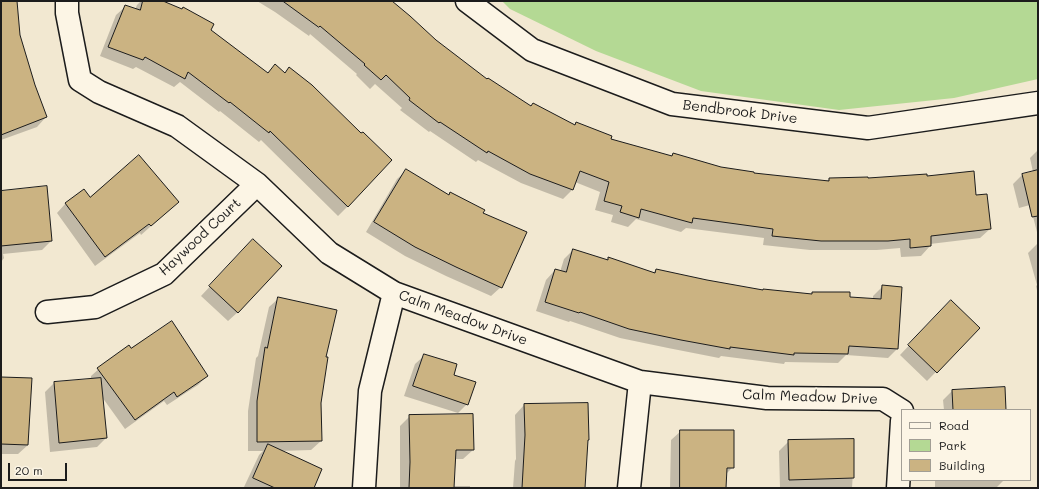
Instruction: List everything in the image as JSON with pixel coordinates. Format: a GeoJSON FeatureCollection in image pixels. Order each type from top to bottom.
{"type":"FeatureCollection","features":[{"type":"Feature","properties":{"kind":"street","name":"Calm Meadow Drive"},"geometry":{"type":"LineString","coordinates":[[67,1],[67,13],[80,80],[99,92],[177,126],[257,184],[329,253],[394,293],[640,382],[767,398],[883,399],[901,410]]}},
{"type":"Feature","properties":{"kind":"street","name":"Bendbrook Drive"},"geometry":{"type":"LineString","coordinates":[[467,1],[532,50],[672,104],[868,128],[1038,103]]}},
{"type":"Feature","properties":{"kind":"street","name":"Haywood Court"},"geometry":{"type":"LineString","coordinates":[[47,312],[95,307],[164,274],[257,184]]}},
{"type":"Feature","properties":{"kind":"street"},"geometry":{"type":"LineString","coordinates":[[364,488],[370,390],[394,293]]}},
{"type":"Feature","properties":{"kind":"street"},"geometry":{"type":"LineString","coordinates":[[629,488],[640,382]]}},
{"type":"Feature","properties":{"kind":"street"},"geometry":{"type":"LineString","coordinates":[[898,488],[901,437]]}},
{"type":"Feature","properties":{"kind":"green space"},"geometry":{"type":"Polygon","coordinates":[[[502,1],[1038,1],[1038,79],[954,98],[839,110],[701,91],[596,51],[510,9],[502,1]]]}},
{"type":"Feature","properties":{"kind":"building"},"geometry":{"type":"Polygon","coordinates":[[[1,1],[17,1],[20,35],[35,85],[47,117],[1,135],[1,1]]]}},
{"type":"Feature","properties":{"kind":"building"},"geometry":{"type":"Polygon","coordinates":[[[143,1],[163,1],[182,9],[183,7],[214,24],[211,30],[268,73],[275,64],[285,73],[289,67],[312,85],[361,133],[363,132],[392,160],[348,207],[270,131],[269,133],[230,102],[229,103],[188,72],[185,79],[145,57],[143,60],[108,47],[125,5],[140,10],[143,1]]]}},
{"type":"Feature","properties":{"kind":"building"},"geometry":{"type":"Polygon","coordinates":[[[283,1],[392,1],[436,40],[487,79],[488,78],[531,106],[533,103],[575,125],[576,122],[612,136],[611,139],[672,156],[673,153],[721,167],[754,173],[829,181],[829,178],[868,178],[927,174],[927,176],[974,171],[976,195],[987,194],[991,229],[931,236],[931,246],[910,248],[910,239],[888,241],[821,241],[772,236],[773,229],[693,218],[692,223],[641,209],[639,218],[620,212],[622,206],[604,201],[609,182],[580,171],[573,190],[530,174],[488,151],[487,153],[440,122],[439,123],[409,100],[410,98],[386,75],[381,80],[364,65],[365,64],[320,26],[319,27],[283,1]]]}},
{"type":"Feature","properties":{"kind":"building"},"geometry":{"type":"Polygon","coordinates":[[[139,155],[179,202],[151,226],[149,224],[105,257],[65,203],[84,189],[90,197],[139,155]]]}},
{"type":"Feature","properties":{"kind":"building"},"geometry":{"type":"Polygon","coordinates":[[[406,169],[449,195],[450,192],[485,210],[483,213],[527,232],[502,288],[415,247],[374,222],[406,169]]]}},
{"type":"Feature","properties":{"kind":"building"},"geometry":{"type":"Polygon","coordinates":[[[1038,170],[1038,216],[1032,217],[1022,174],[1038,170]]]}},
{"type":"Feature","properties":{"kind":"building"},"geometry":{"type":"Polygon","coordinates":[[[47,186],[52,241],[1,246],[1,191],[47,186]]]}},
{"type":"Feature","properties":{"kind":"building"},"geometry":{"type":"Polygon","coordinates":[[[253,239],[282,266],[238,313],[209,286],[253,239]]]}},
{"type":"Feature","properties":{"kind":"building"},"geometry":{"type":"Polygon","coordinates":[[[573,249],[608,260],[608,257],[655,273],[656,269],[763,290],[812,294],[812,292],[850,292],[850,297],[881,299],[882,285],[902,287],[898,349],[849,346],[848,354],[794,353],[794,355],[730,347],[730,349],[629,329],[545,302],[555,269],[566,272],[573,249]]]}},
{"type":"Feature","properties":{"kind":"building"},"geometry":{"type":"Polygon","coordinates":[[[278,297],[337,310],[326,357],[328,357],[321,403],[322,441],[257,442],[257,401],[265,347],[267,348],[278,297]]]}},
{"type":"Feature","properties":{"kind":"building"},"geometry":{"type":"Polygon","coordinates":[[[951,300],[980,328],[937,373],[908,345],[951,300]]]}},
{"type":"Feature","properties":{"kind":"building"},"geometry":{"type":"Polygon","coordinates":[[[172,321],[208,376],[177,397],[174,392],[135,420],[97,368],[129,345],[131,348],[172,321]]]}},
{"type":"Feature","properties":{"kind":"building"},"geometry":{"type":"Polygon","coordinates":[[[424,354],[457,364],[454,375],[476,382],[468,405],[413,386],[424,354]]]}},
{"type":"Feature","properties":{"kind":"building"},"geometry":{"type":"Polygon","coordinates":[[[1,377],[32,378],[28,445],[1,444],[1,377]]]}},
{"type":"Feature","properties":{"kind":"building"},"geometry":{"type":"Polygon","coordinates":[[[101,378],[107,438],[59,443],[54,382],[101,378]]]}},
{"type":"Feature","properties":{"kind":"building"},"geometry":{"type":"Polygon","coordinates":[[[1005,387],[1006,409],[953,409],[952,390],[1005,387]]]}},
{"type":"Feature","properties":{"kind":"building"},"geometry":{"type":"Polygon","coordinates":[[[588,403],[589,440],[585,488],[522,488],[525,435],[524,404],[588,403]]]}},
{"type":"Feature","properties":{"kind":"building"},"geometry":{"type":"Polygon","coordinates":[[[473,414],[474,450],[456,450],[454,488],[409,488],[409,415],[473,414]]]}},
{"type":"Feature","properties":{"kind":"building"},"geometry":{"type":"Polygon","coordinates":[[[680,430],[734,430],[734,468],[727,468],[726,488],[680,488],[680,430]]]}},
{"type":"Feature","properties":{"kind":"building"},"geometry":{"type":"Polygon","coordinates":[[[854,439],[854,478],[789,480],[788,440],[854,439]]]}},
{"type":"Feature","properties":{"kind":"building"},"geometry":{"type":"Polygon","coordinates":[[[268,444],[322,469],[314,488],[275,488],[253,478],[268,444]]]}}]}
